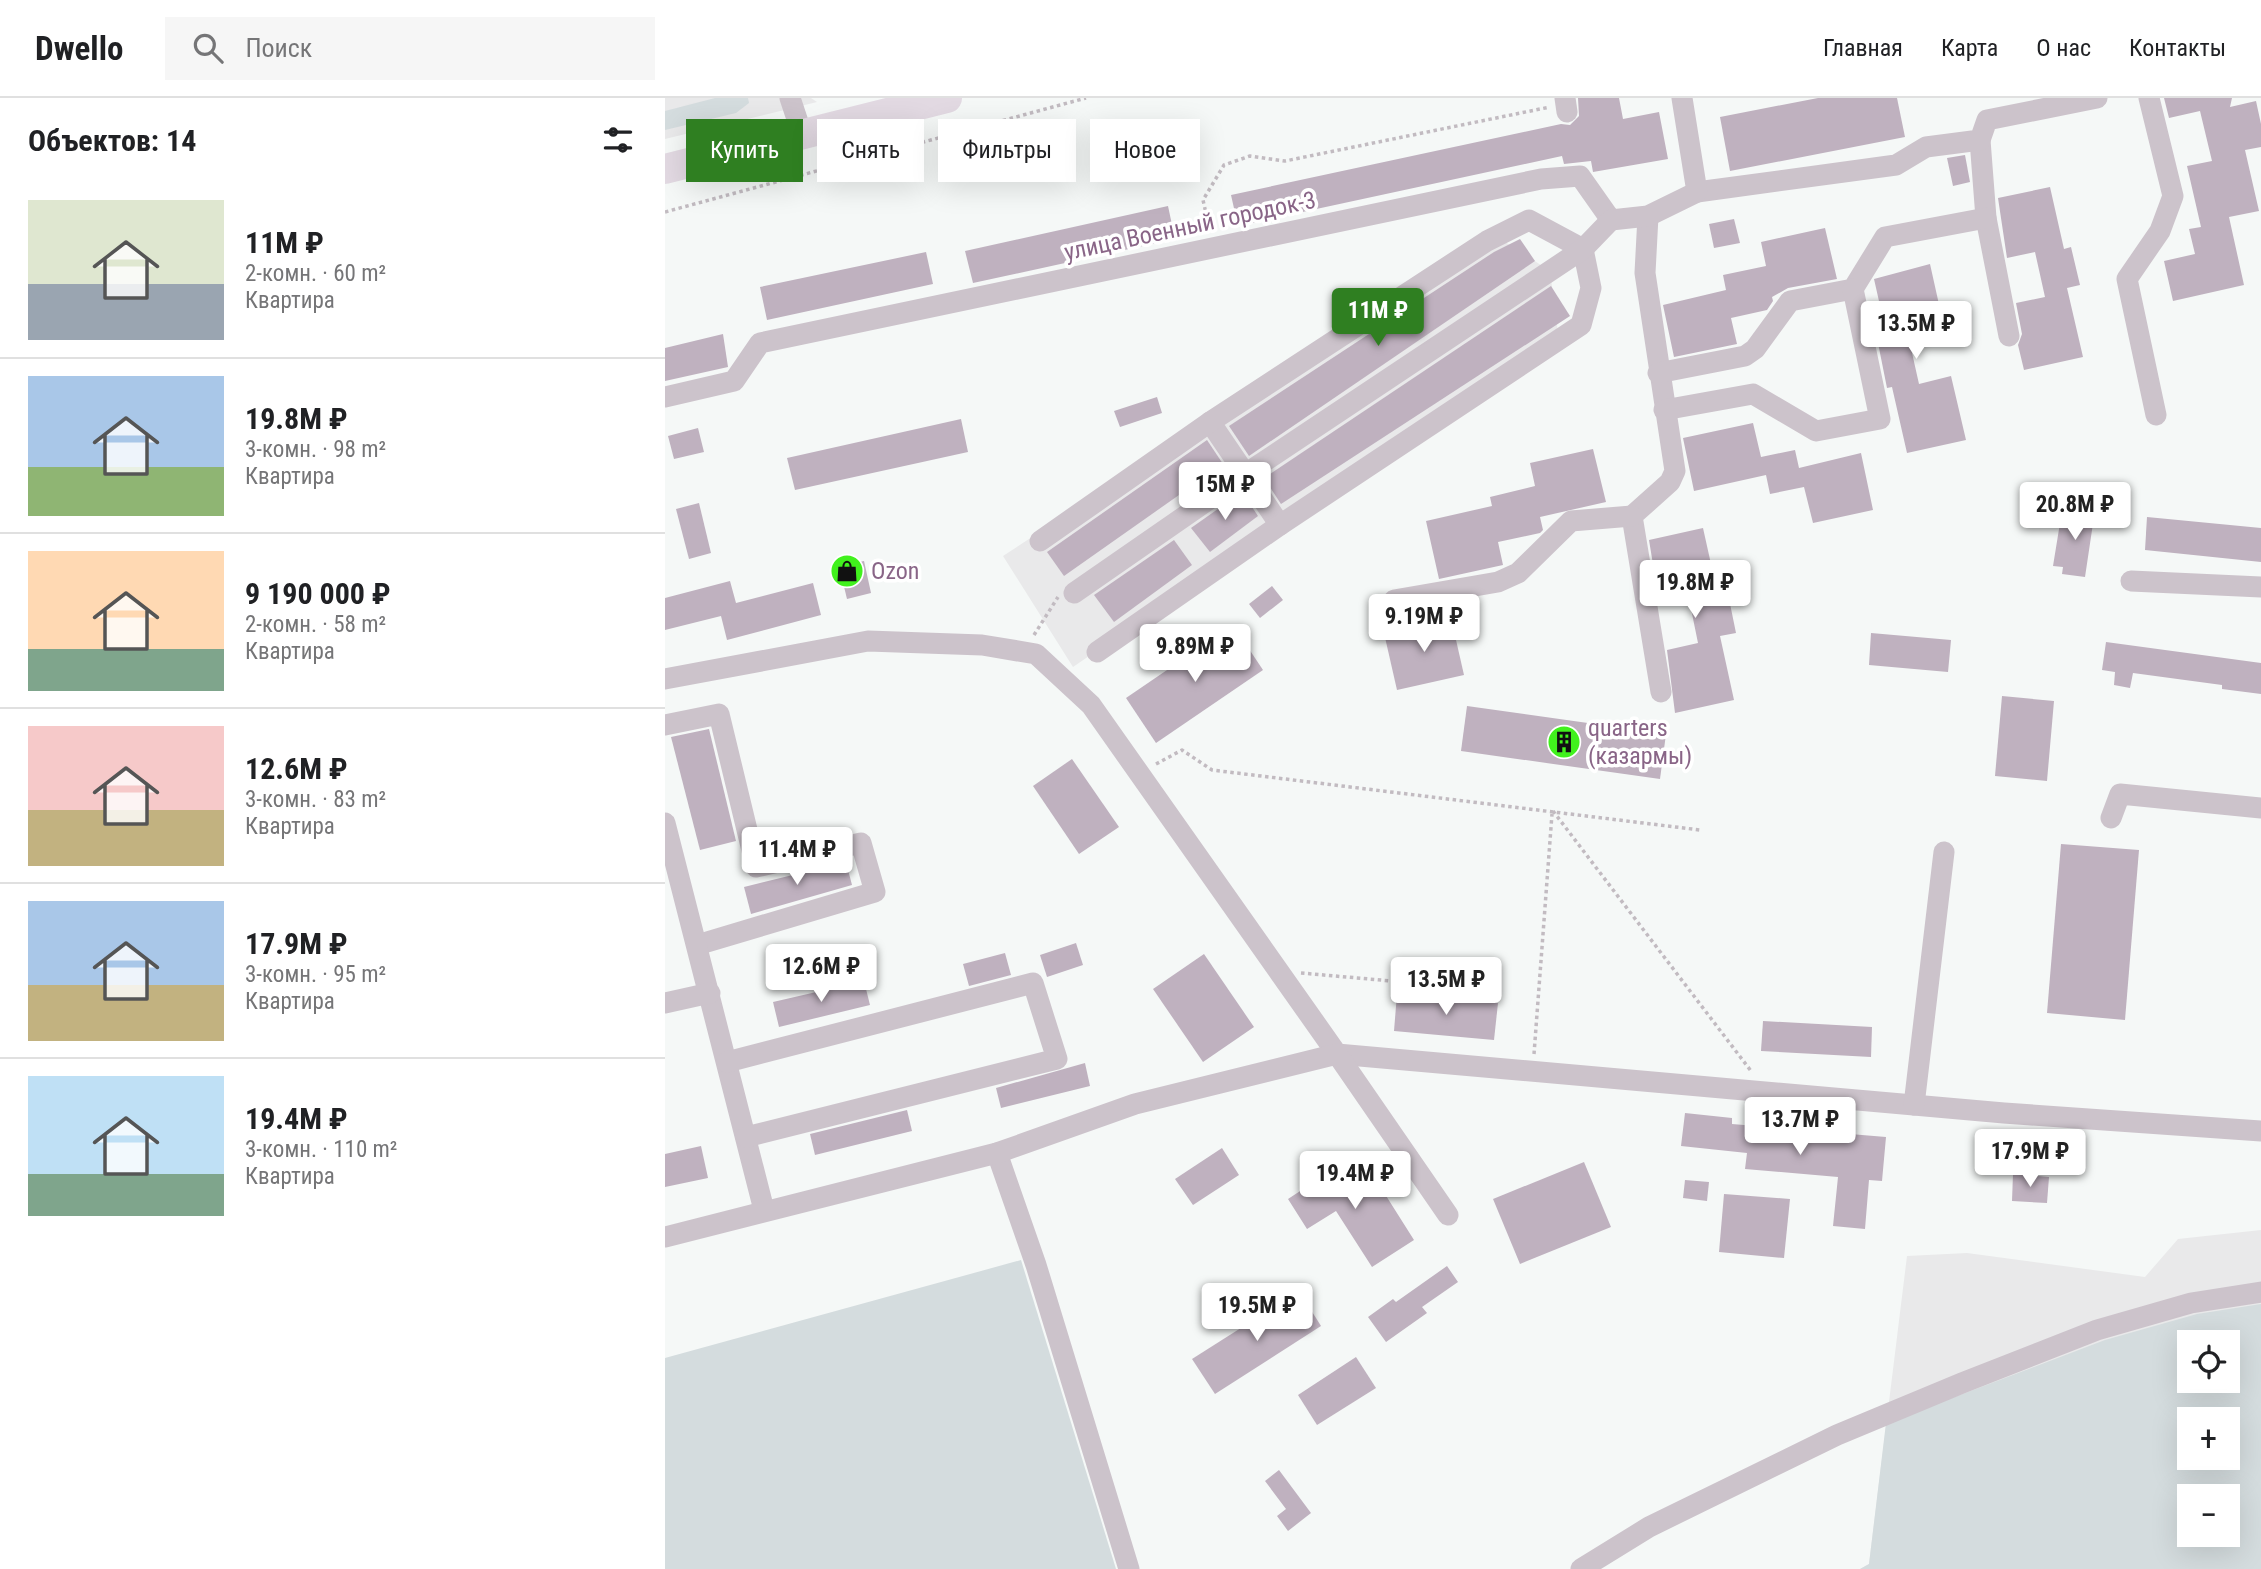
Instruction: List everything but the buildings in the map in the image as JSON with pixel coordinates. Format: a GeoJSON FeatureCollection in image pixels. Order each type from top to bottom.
{"type":"FeatureCollection","features":[{"type":"Feature","properties":{"kind":"highway"},"geometry":{"type":"LineString","coordinates":[[803,134],[930,100]]}},
{"type":"Feature","properties":{"kind":"highway"},"geometry":{"type":"LineString","coordinates":[[665,169],[686,164]]}},
{"type":"Feature","properties":{"kind":"street"},"geometry":{"type":"LineString","coordinates":[[790,98],[797,119]]}},
{"type":"Feature","properties":{"kind":"street"},"geometry":{"type":"LineString","coordinates":[[1682,98],[1697,192]]}},
{"type":"Feature","properties":{"kind":"street"},"geometry":{"type":"LineString","coordinates":[[2009,336],[1986,218],[1980,140],[1987,120],[2097,98]]}},
{"type":"Feature","properties":{"kind":"street"},"geometry":{"type":"LineString","coordinates":[[2148,98],[2173,196],[2159,231],[2127,279],[2156,415]]}},
{"type":"Feature","properties":{"kind":"street"},"geometry":{"type":"LineString","coordinates":[[1067,595],[1583,249],[1611,220],[1648,216],[1697,192],[1896,165],[1926,147],[1980,140]]}},
{"type":"Feature","properties":{"kind":"street","name":"улица Военный городок-3"},"geometry":{"type":"LineString","coordinates":[[665,397],[734,382],[759,343],[1541,179],[1580,176],[1611,220]]}},
{"type":"Feature","properties":{"kind":"street"},"geometry":{"type":"LineString","coordinates":[[1394,600],[1498,582],[1518,573],[1571,521],[1632,516],[1670,482],[1675,471],[1658,373],[1645,273],[1648,216]]}},
{"type":"Feature","properties":{"kind":"street"},"geometry":{"type":"LineString","coordinates":[[1664,410],[1753,394],[1817,431],[1880,419],[1853,289],[1885,237],[1986,218]]}},
{"type":"Feature","properties":{"kind":"street"},"geometry":{"type":"LineString","coordinates":[[1040,541],[1210,422],[1487,241],[1529,220],[1583,249]]}},
{"type":"Feature","properties":{"kind":"street"},"geometry":{"type":"LineString","coordinates":[[1097,652],[1280,525],[1581,325],[1591,288],[1583,249]]}},
{"type":"Feature","properties":{"kind":"street"},"geometry":{"type":"LineString","coordinates":[[1658,373],[1745,356],[1755,349],[1790,301],[1853,289]]}},
{"type":"Feature","properties":{"kind":"street"},"geometry":{"type":"LineString","coordinates":[[1210,422],[1280,525]]}},
{"type":"Feature","properties":{"kind":"street"},"geometry":{"type":"LineString","coordinates":[[1632,516],[1661,692]]}},
{"type":"Feature","properties":{"kind":"street"},"geometry":{"type":"LineString","coordinates":[[2131,581],[2261,587]]}},
{"type":"Feature","properties":{"kind":"street"},"geometry":{"type":"LineString","coordinates":[[665,680],[868,641],[982,645],[1036,654],[1091,705],[1448,1215]]}},
{"type":"Feature","properties":{"kind":"street"},"geometry":{"type":"LineString","coordinates":[[665,725],[719,714],[756,867],[861,843],[875,892],[697,945]]}},
{"type":"Feature","properties":{"kind":"street"},"geometry":{"type":"LineString","coordinates":[[2111,818],[2120,794],[2261,808]]}},
{"type":"Feature","properties":{"kind":"street"},"geometry":{"type":"LineString","coordinates":[[665,823],[764,1210]]}},
{"type":"Feature","properties":{"kind":"street"},"geometry":{"type":"LineString","coordinates":[[1914,1105],[1944,852]]}},
{"type":"Feature","properties":{"kind":"street"},"geometry":{"type":"LineString","coordinates":[[727,1062],[1033,983],[1057,1059],[746,1137]]}},
{"type":"Feature","properties":{"kind":"street"},"geometry":{"type":"LineString","coordinates":[[665,1003],[710,993]]}},
{"type":"Feature","properties":{"kind":"street"},"geometry":{"type":"LineString","coordinates":[[665,1237],[997,1153],[1135,1104],[1337,1054],[1914,1105],[2261,1131]]}},
{"type":"Feature","properties":{"kind":"street"},"geometry":{"type":"LineString","coordinates":[[997,1153],[1036,1265],[1129,1569]]}},
{"type":"Feature","properties":{"kind":"street"},"geometry":{"type":"LineString","coordinates":[[1581,1569],[1650,1527],[1837,1435],[1962,1383],[2097,1330],[2192,1303],[2261,1292]]}},
{"type":"Feature","properties":{"kind":"path"},"geometry":{"type":"LineString","coordinates":[[665,212],[1086,98]]}},
{"type":"Feature","properties":{"kind":"path"},"geometry":{"type":"LineString","coordinates":[[1214,248],[1203,200],[1224,165],[1250,156],[1286,161],[1566,105]]}},
{"type":"Feature","properties":{"kind":"path"},"geometry":{"type":"LineString","coordinates":[[1023,652],[1067,595]]}},
{"type":"Feature","properties":{"kind":"path"},"geometry":{"type":"LineString","coordinates":[[1139,773],[1182,750],[1212,769],[1700,830]]}},
{"type":"Feature","properties":{"kind":"path"},"geometry":{"type":"LineString","coordinates":[[1533,1071],[1553,811]]}},
{"type":"Feature","properties":{"kind":"path"},"geometry":{"type":"LineString","coordinates":[[1553,811],[1766,1092]]}},
{"type":"Feature","properties":{"kind":"path"},"geometry":{"type":"LineString","coordinates":[[1278,971],[1403,982]]}},
{"type":"Feature","properties":{"kind":"shaded area"},"geometry":{"type":"Polygon","coordinates":[[[665,98],[811,98],[817,102],[747,119],[686,119],[686,134],[665,139],[665,98]]]}},
{"type":"Feature","properties":{"kind":"shaded area"},"geometry":{"type":"Polygon","coordinates":[[[715,98],[748,98],[749,103],[736,113],[711,119],[686,119],[686,125],[665,130],[665,111],[715,98]]]}},
{"type":"Feature","properties":{"kind":"shaded area"},"geometry":{"type":"Polygon","coordinates":[[[1493,234],[1550,271],[1559,340],[1073,667],[1003,556],[1493,234]]]}},
{"type":"Feature","properties":{"kind":"shaded area"},"geometry":{"type":"Polygon","coordinates":[[[2261,1230],[2261,1569],[1860,1569],[1869,1564],[1907,1256],[1967,1253],[2145,1277],[2178,1239],[2261,1230]]]}},
{"type":"Feature","properties":{"kind":"shaded area"},"geometry":{"type":"Polygon","coordinates":[[[1021,1260],[1116,1569],[665,1569],[665,1358],[1021,1260]]]}},
{"type":"Feature","properties":{"kind":"shaded area"},"geometry":{"type":"Polygon","coordinates":[[[2261,1304],[2261,1569],[1860,1569],[1869,1564],[1886,1423],[2105,1340],[2197,1314],[2261,1304]]]}},
{"type":"Feature","properties":{"kind":"place","name":"Ozon"},"geometry":{"type":"Point","coordinates":[847,571]}},
{"type":"Feature","properties":{"kind":"place","name":"quarters (казармы)"},"geometry":{"type":"Point","coordinates":[1564,742]}}]}
